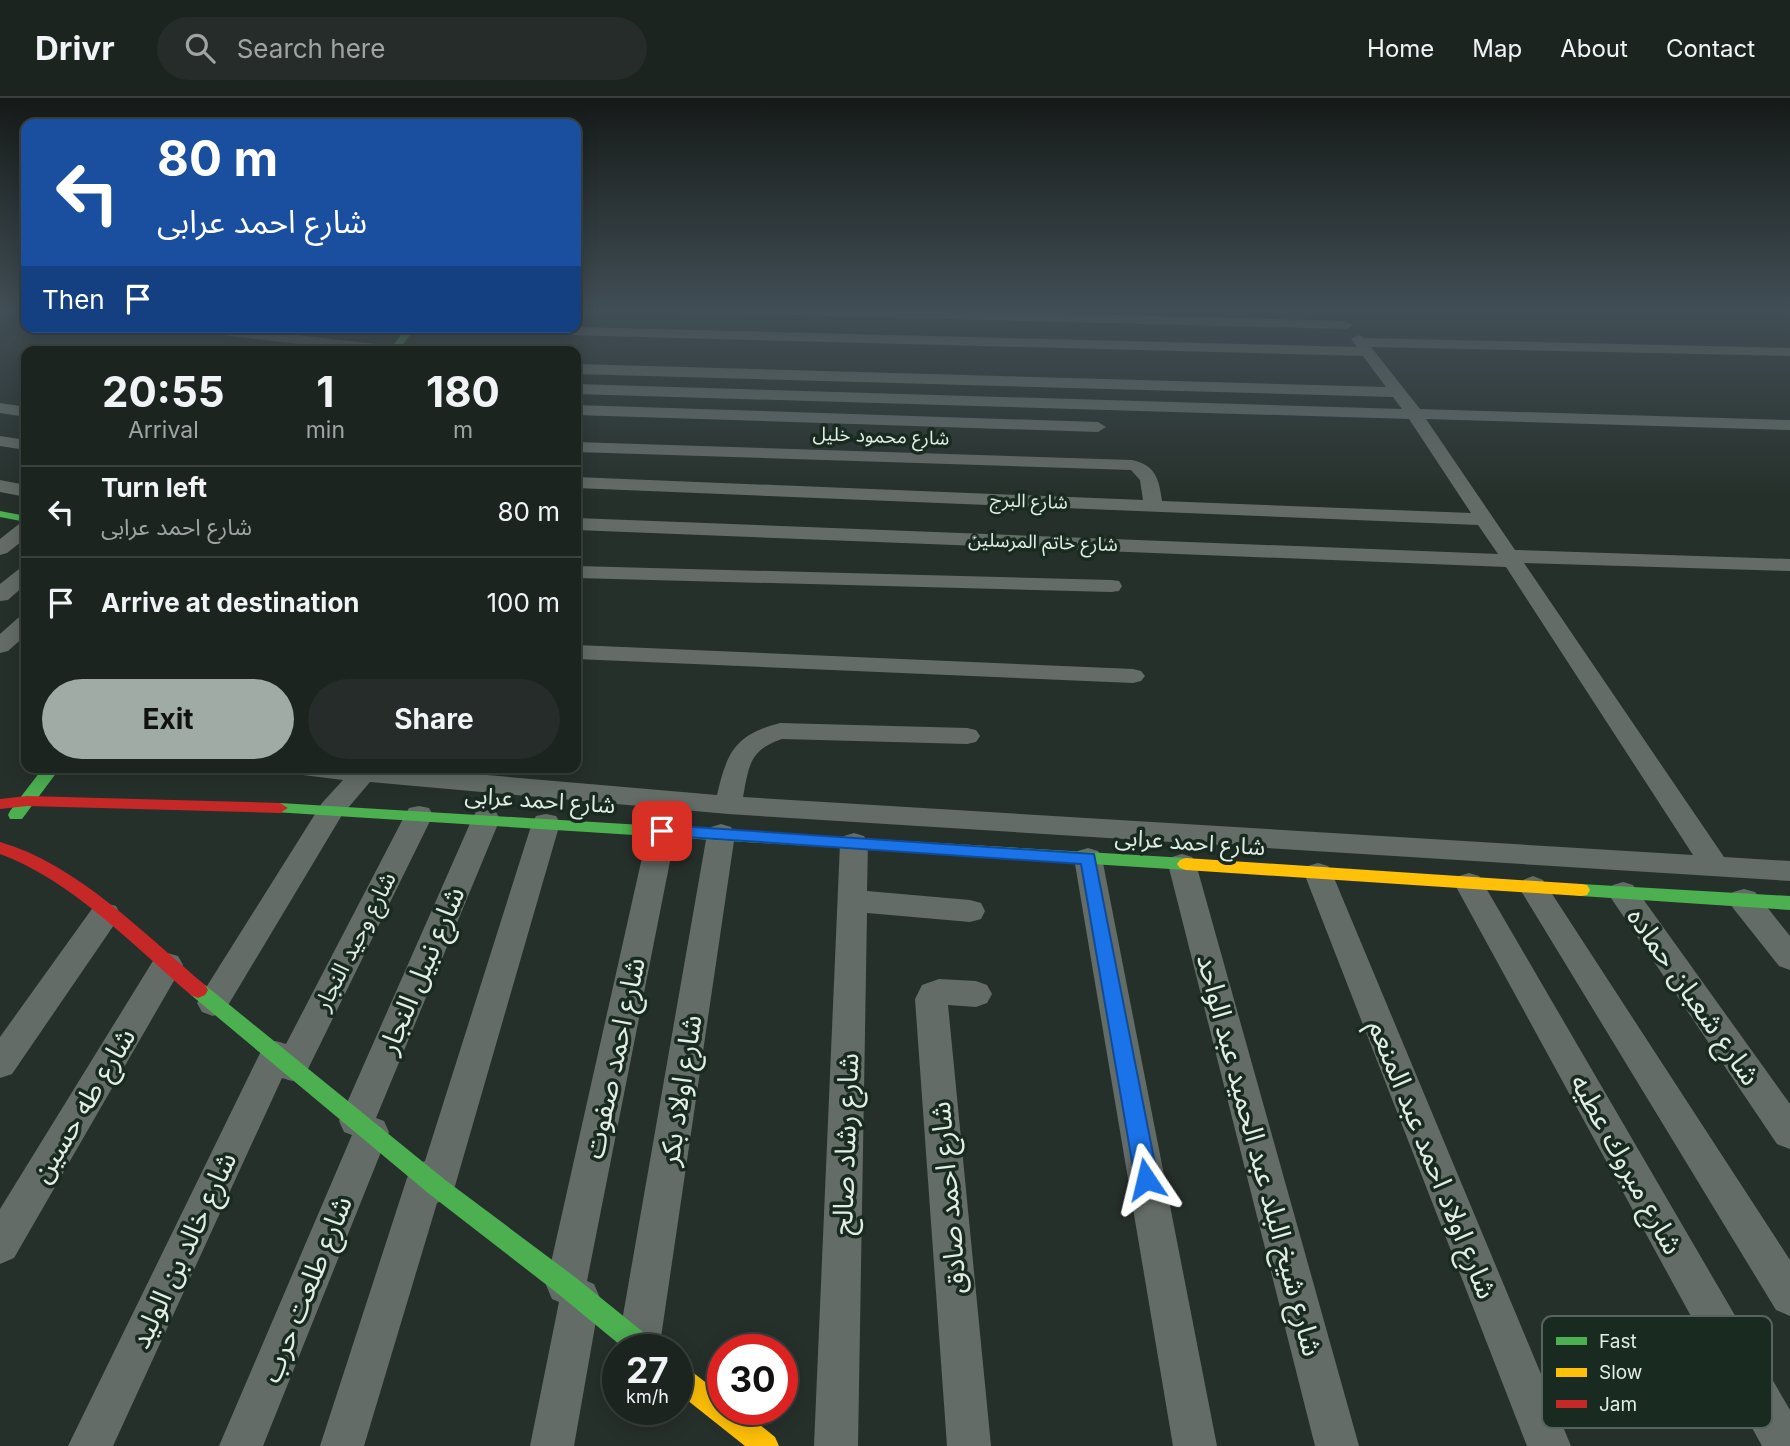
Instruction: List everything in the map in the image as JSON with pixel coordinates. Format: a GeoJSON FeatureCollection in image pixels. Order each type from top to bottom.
{"type":"FeatureCollection","features":[{"type":"Feature","properties":{"kind":"street"},"geometry":{"type":"LineString","coordinates":[[705,371],[1385,381]]}},
{"type":"Feature","properties":{"kind":"street"},"geometry":{"type":"LineString","coordinates":[[1379,371],[1414,414],[1716,866]]}},
{"type":"Feature","properties":{"kind":"street"},"geometry":{"type":"LineString","coordinates":[[581,389],[1790,425]]}},
{"type":"Feature","properties":{"kind":"street"},"geometry":{"type":"LineString","coordinates":[[0,408],[21,411]]}},
{"type":"Feature","properties":{"kind":"street"},"geometry":{"type":"LineString","coordinates":[[581,410],[1098,427]]}},
{"type":"Feature","properties":{"kind":"street"},"geometry":{"type":"LineString","coordinates":[[0,441],[21,444]]}},
{"type":"Feature","properties":{"kind":"street","name":"شارع محمود خليل"},"geometry":{"type":"LineString","coordinates":[[581,447],[1132,465],[1143,467],[1148,472],[1153,506]]}},
{"type":"Feature","properties":{"kind":"street","name":"شارع البرج"},"geometry":{"type":"LineString","coordinates":[[581,483],[1482,519]]}},
{"type":"Feature","properties":{"kind":"street"},"geometry":{"type":"LineString","coordinates":[[0,486],[21,490]]}},
{"type":"Feature","properties":{"kind":"street"},"geometry":{"type":"LineString","coordinates":[[0,514],[21,518]]}},
{"type":"Feature","properties":{"kind":"street","name":"شارع خاتم المرسلين"},"geometry":{"type":"LineString","coordinates":[[581,524],[1509,558],[1790,565]]}},
{"type":"Feature","properties":{"kind":"street"},"geometry":{"type":"LineString","coordinates":[[0,549],[21,532]]}},
{"type":"Feature","properties":{"kind":"street"},"geometry":{"type":"LineString","coordinates":[[581,572],[1111,586]]}},
{"type":"Feature","properties":{"kind":"street"},"geometry":{"type":"LineString","coordinates":[[0,596],[21,577]]}},
{"type":"Feature","properties":{"kind":"street"},"geometry":{"type":"LineString","coordinates":[[0,646],[21,627]]}},
{"type":"Feature","properties":{"kind":"street"},"geometry":{"type":"LineString","coordinates":[[581,652],[1133,676]]}},
{"type":"Feature","properties":{"kind":"street","name":"شارع اولاد بكر"},"geometry":{"type":"LineString","coordinates":[[644,1334],[724,820],[740,753],[749,743],[780,731],[967,736]]}},
{"type":"Feature","properties":{"kind":"street"},"geometry":{"type":"LineString","coordinates":[[7,827],[48,773]]}},
{"type":"Feature","properties":{"kind":"street"},"geometry":{"type":"LineString","coordinates":[[213,1003],[332,809],[364,773]]}},
{"type":"Feature","properties":{"kind":"street"},"geometry":{"type":"LineString","coordinates":[[381,773],[724,820],[1790,871]]}},
{"type":"Feature","properties":{"kind":"street","name":"شارع احمد عرابى"},"geometry":{"type":"LineString","coordinates":[[0,804],[27,801],[332,809],[662,831],[724,820],[854,843],[1790,903]]}},
{"type":"Feature","properties":{"kind":"street","name":"شارع وحيد النجار"},"geometry":{"type":"LineString","coordinates":[[284,1061],[419,815]]}},
{"type":"Feature","properties":{"kind":"street","name":"شارع نبيل النجار"},"geometry":{"type":"LineString","coordinates":[[364,1127],[486,819]]}},
{"type":"Feature","properties":{"kind":"street"},"geometry":{"type":"LineString","coordinates":[[342,1446],[431,1182],[546,823]]}},
{"type":"Feature","properties":{"kind":"street","name":"شارع احمد صفوت"},"geometry":{"type":"LineString","coordinates":[[552,1446],[573,1290],[662,831]]}},
{"type":"Feature","properties":{"kind":"street","name":"شارع رشاد صالح"},"geometry":{"type":"LineString","coordinates":[[836,1446],[854,843]]}},
{"type":"Feature","properties":{"kind":"street"},"geometry":{"type":"LineString","coordinates":[[0,848],[14,851],[45,869],[105,914],[431,1182],[626,1334]]}},
{"type":"Feature","properties":{"kind":"street"},"geometry":{"type":"LineString","coordinates":[[1088,858],[1195,1446]]}},
{"type":"Feature","properties":{"kind":"street","name":"شارع شيخ البلد عبد الحميد عبد الواحد"},"geometry":{"type":"LineString","coordinates":[[1182,864],[1337,1446]]}},
{"type":"Feature","properties":{"kind":"street","name":"شارع اولاد احمد عبد المنعم"},"geometry":{"type":"LineString","coordinates":[[1318,873],[1549,1446]]}},
{"type":"Feature","properties":{"kind":"street","name":"شارع مبروك عطيه"},"geometry":{"type":"LineString","coordinates":[[1469,883],[1713,1316]]}},
{"type":"Feature","properties":{"kind":"street"},"geometry":{"type":"LineString","coordinates":[[1533,887],[1790,1296]]}},
{"type":"Feature","properties":{"kind":"street","name":"شارع شعبان حماده"},"geometry":{"type":"LineString","coordinates":[[1623,893],[1790,1133]]}},
{"type":"Feature","properties":{"kind":"street"},"geometry":{"type":"LineString","coordinates":[[1744,900],[1790,958]]}},
{"type":"Feature","properties":{"kind":"street"},"geometry":{"type":"LineString","coordinates":[[852,901],[970,911]]}},
{"type":"Feature","properties":{"kind":"street"},"geometry":{"type":"LineString","coordinates":[[0,1064],[105,914]]}},
{"type":"Feature","properties":{"kind":"street","name":"شارع طه حسين"},"geometry":{"type":"LineString","coordinates":[[0,1245],[167,965]]}},
{"type":"Feature","properties":{"kind":"street","name":"شارع احمد صادق"},"geometry":{"type":"LineString","coordinates":[[970,1446],[931,999],[933,994],[939,992],[976,994]]}},
{"type":"Feature","properties":{"kind":"street","name":"شارع خالد بن الوليد"},"geometry":{"type":"LineString","coordinates":[[90,1446],[284,1061]]}},
{"type":"Feature","properties":{"kind":"street","name":"شارع طلعت حرب"},"geometry":{"type":"LineString","coordinates":[[242,1446],[364,1127]]}},
{"type":"Feature","properties":{"kind":"street"},"geometry":{"type":"LineString","coordinates":[[693,1389],[760,1443]]}},
{"type":"Feature","properties":{"kind":"street","name":"شارع مبروك عطيه"},"geometry":{"type":"LineString","coordinates":[[1772,1421],[1786,1446]]}},
{"type":"Feature","properties":{"kind":"traffic: fast"},"geometry":{"type":"LineString","coordinates":[[0,514],[21,518]]}},
{"type":"Feature","properties":{"kind":"traffic: fast"},"geometry":{"type":"LineString","coordinates":[[16,815],[48,773]]}},
{"type":"Feature","properties":{"kind":"traffic: fast"},"geometry":{"type":"LineString","coordinates":[[280,808],[1186,864]]}},
{"type":"Feature","properties":{"kind":"traffic: fast"},"geometry":{"type":"LineString","coordinates":[[1581,890],[1790,903]]}},
{"type":"Feature","properties":{"kind":"traffic: fast"},"geometry":{"type":"LineString","coordinates":[[198,990],[436,1186],[626,1334]]}},
{"type":"Feature","properties":{"kind":"traffic: slow"},"geometry":{"type":"LineString","coordinates":[[1186,864],[1581,890]]}},
{"type":"Feature","properties":{"kind":"traffic: slow"},"geometry":{"type":"LineString","coordinates":[[693,1389],[766,1446]]}},
{"type":"Feature","properties":{"kind":"traffic: jam"},"geometry":{"type":"LineString","coordinates":[[0,804],[27,801],[280,808]]}},
{"type":"Feature","properties":{"kind":"traffic: jam"},"geometry":{"type":"LineString","coordinates":[[0,848],[22,856],[75,888],[198,990]]}},
{"type":"Feature","properties":{"kind":"route"},"geometry":{"type":"LineString","coordinates":[[662,831],[1088,858],[1146,1179]]}}]}
